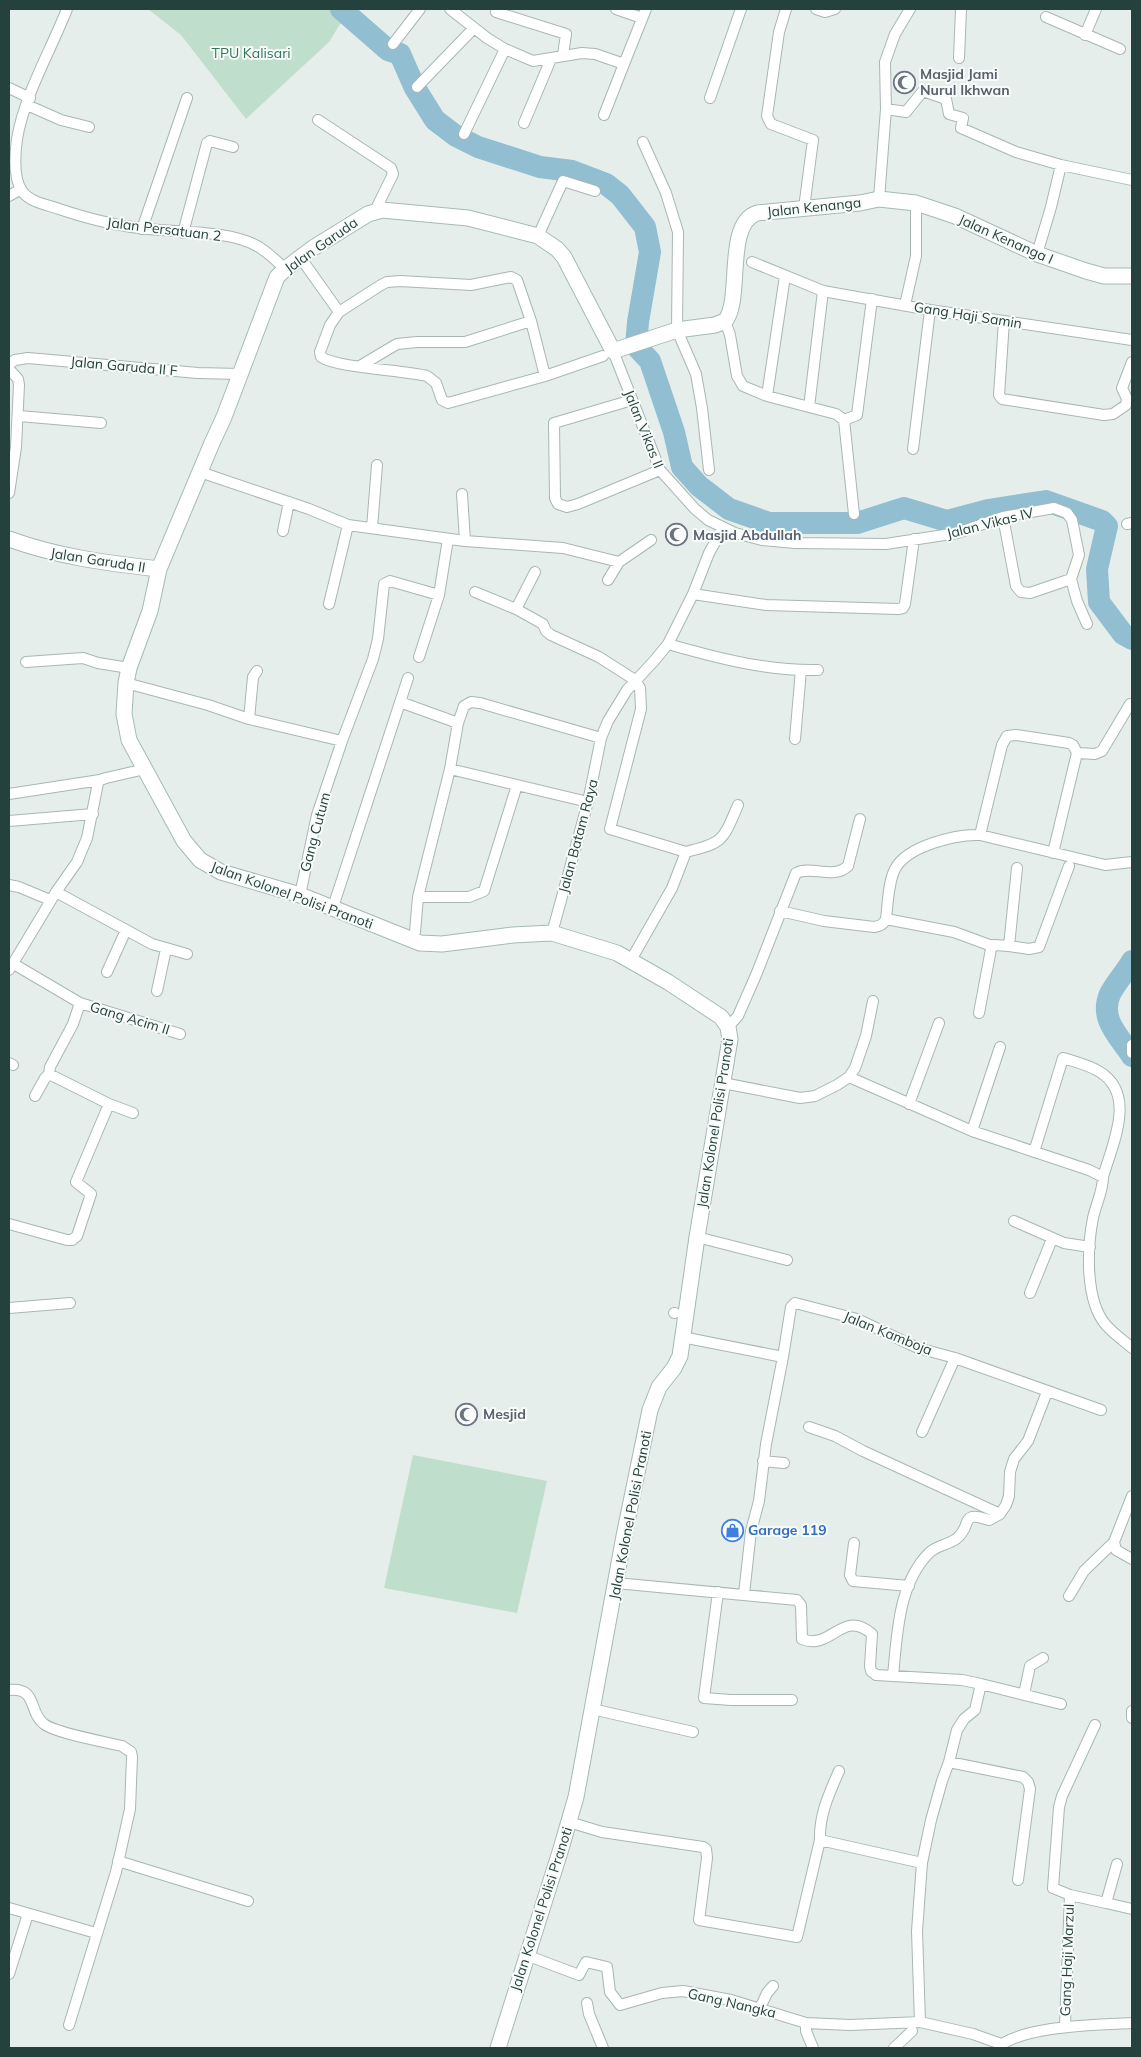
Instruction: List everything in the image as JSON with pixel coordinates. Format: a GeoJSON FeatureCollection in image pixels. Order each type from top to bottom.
{"type":"FeatureCollection","features":[{"type":"Feature","properties":{"kind":"street"},"geometry":{"type":"LineString","coordinates":[[9,196],[21,189],[17,174],[16,152],[20,125],[28,101],[67,9]]}},
{"type":"Feature","properties":{"kind":"street"},"geometry":{"type":"LineString","coordinates":[[393,44],[420,9]]}},
{"type":"Feature","properties":{"kind":"street"},"geometry":{"type":"LineString","coordinates":[[450,9],[505,49],[533,61],[582,53],[595,54],[624,64]]}},
{"type":"Feature","properties":{"kind":"street"},"geometry":{"type":"LineString","coordinates":[[604,115],[644,13],[616,9]]}},
{"type":"Feature","properties":{"kind":"street"},"geometry":{"type":"LineString","coordinates":[[710,98],[741,9]]}},
{"type":"Feature","properties":{"kind":"street"},"geometry":{"type":"LineString","coordinates":[[786,9],[779,32],[768,120],[772,124],[812,138],[813,143],[804,208]]}},
{"type":"Feature","properties":{"kind":"street"},"geometry":{"type":"LineString","coordinates":[[816,9],[824,12],[835,9]]}},
{"type":"Feature","properties":{"kind":"street","name":"Jalan Kenanga"},"geometry":{"type":"LineString","coordinates":[[726,322],[731,308],[738,247],[744,222],[747,218],[757,213],[860,203],[879,199],[886,109],[885,62],[895,34],[910,9]]}},
{"type":"Feature","properties":{"kind":"street"},"geometry":{"type":"LineString","coordinates":[[959,58],[961,9]]}},
{"type":"Feature","properties":{"kind":"street"},"geometry":{"type":"LineString","coordinates":[[1085,35],[1096,9]]}},
{"type":"Feature","properties":{"kind":"street"},"geometry":{"type":"LineString","coordinates":[[496,12],[566,34],[563,55]]}},
{"type":"Feature","properties":{"kind":"street"},"geometry":{"type":"LineString","coordinates":[[1046,17],[1120,49]]}},
{"type":"Feature","properties":{"kind":"street"},"geometry":{"type":"LineString","coordinates":[[417,86],[474,28]]}},
{"type":"Feature","properties":{"kind":"street"},"geometry":{"type":"LineString","coordinates":[[464,134],[505,49]]}},
{"type":"Feature","properties":{"kind":"street"},"geometry":{"type":"LineString","coordinates":[[524,123],[551,59]]}},
{"type":"Feature","properties":{"kind":"street"},"geometry":{"type":"LineString","coordinates":[[9,88],[61,120],[89,127]]}},
{"type":"Feature","properties":{"kind":"street"},"geometry":{"type":"LineString","coordinates":[[886,109],[906,112],[923,91],[946,99],[948,114],[963,118],[961,128],[1016,152],[1061,165],[1132,180]]}},
{"type":"Feature","properties":{"kind":"street"},"geometry":{"type":"LineString","coordinates":[[142,229],[188,98]]}},
{"type":"Feature","properties":{"kind":"street"},"geometry":{"type":"LineString","coordinates":[[318,120],[391,168],[393,174],[375,212]]}},
{"type":"Feature","properties":{"kind":"street"},"geometry":{"type":"LineString","coordinates":[[183,232],[207,143],[217,141],[233,147]]}},
{"type":"Feature","properties":{"kind":"street"},"geometry":{"type":"LineString","coordinates":[[643,142],[666,194],[678,232],[677,330],[696,374],[709,470]]}},
{"type":"Feature","properties":{"kind":"street"},"geometry":{"type":"LineString","coordinates":[[1037,254],[1052,207],[1061,165]]}},
{"type":"Feature","properties":{"kind":"street"},"geometry":{"type":"LineString","coordinates":[[538,236],[563,181],[595,191]]}},
{"type":"Feature","properties":{"kind":"street","name":"Jalan Persatuan 2"},"geometry":{"type":"LineString","coordinates":[[21,189],[36,201],[93,220],[142,229],[224,236],[246,241],[273,258],[284,269]]}},
{"type":"Feature","properties":{"kind":"street","name":"Jalan Kenanga I"},"geometry":{"type":"LineString","coordinates":[[879,199],[916,203],[956,216],[1037,254],[1104,276],[1132,276]]}},
{"type":"Feature","properties":{"kind":"street","name":"Gang Haji Samin"},"geometry":{"type":"LineString","coordinates":[[916,203],[916,256],[905,305],[1132,340]]}},
{"type":"Feature","properties":{"kind":"street","name":"Jalan Garuda"},"geometry":{"type":"LineString","coordinates":[[159,569],[224,417],[277,277],[284,269],[356,219],[375,212],[468,218],[538,236],[549,242],[564,257],[614,351]]}},
{"type":"Feature","properties":{"kind":"street"},"geometry":{"type":"LineString","coordinates":[[300,258],[339,312]]}},
{"type":"Feature","properties":{"kind":"street"},"geometry":{"type":"LineString","coordinates":[[752,262],[823,291],[905,305]]}},
{"type":"Feature","properties":{"kind":"street"},"geometry":{"type":"LineString","coordinates":[[767,396],[785,276]]}},
{"type":"Feature","properties":{"kind":"street"},"geometry":{"type":"LineString","coordinates":[[545,376],[531,321],[517,280],[512,277],[476,285],[393,281],[370,292],[339,312],[330,325],[320,352],[321,357],[340,363],[427,376],[436,383],[442,400],[448,404],[545,376],[677,330],[726,322],[737,376],[746,389],[836,414],[844,420],[854,514]]}},
{"type":"Feature","properties":{"kind":"street"},"geometry":{"type":"LineString","coordinates":[[808,407],[823,291]]}},
{"type":"Feature","properties":{"kind":"street"},"geometry":{"type":"LineString","coordinates":[[844,420],[857,415],[872,299]]}},
{"type":"Feature","properties":{"kind":"street"},"geometry":{"type":"LineString","coordinates":[[913,449],[930,310]]}},
{"type":"Feature","properties":{"kind":"street"},"geometry":{"type":"LineString","coordinates":[[360,366],[397,344],[466,342],[531,321]]}},
{"type":"Feature","properties":{"kind":"street"},"geometry":{"type":"LineString","coordinates":[[1004,321],[999,395],[1001,398],[1094,414],[1113,414],[1126,405],[1127,399],[1122,388],[1132,362]]}},
{"type":"Feature","properties":{"kind":"street","name":"Jalan Vikas II"},"geometry":{"type":"LineString","coordinates":[[614,351],[660,470],[695,509],[708,520],[723,528],[762,540],[795,543],[886,544],[914,539]]}},
{"type":"Feature","properties":{"kind":"street","name":"Jalan Garuda II F"},"geometry":{"type":"LineString","coordinates":[[9,364],[15,360],[28,358],[198,373],[240,374]]}},
{"type":"Feature","properties":{"kind":"street"},"geometry":{"type":"LineString","coordinates":[[9,369],[18,379],[19,416],[9,493]]}},
{"type":"Feature","properties":{"kind":"street"},"geometry":{"type":"LineString","coordinates":[[632,400],[554,423],[555,498],[558,504],[567,507],[660,470]]}},
{"type":"Feature","properties":{"kind":"street"},"geometry":{"type":"LineString","coordinates":[[19,416],[101,422]]}},
{"type":"Feature","properties":{"kind":"street"},"geometry":{"type":"LineString","coordinates":[[372,528],[377,465]]}},
{"type":"Feature","properties":{"kind":"street"},"geometry":{"type":"LineString","coordinates":[[200,472],[289,502],[348,525],[465,541],[563,548],[620,562]]}},
{"type":"Feature","properties":{"kind":"street"},"geometry":{"type":"LineString","coordinates":[[462,494],[465,541]]}},
{"type":"Feature","properties":{"kind":"street"},"geometry":{"type":"LineString","coordinates":[[283,531],[289,502]]}},
{"type":"Feature","properties":{"kind":"street","name":"Jalan Vikas IV"},"geometry":{"type":"LineString","coordinates":[[914,539],[958,533],[1003,517],[1054,508],[1067,513],[1072,520],[1079,555],[1070,580]]}},
{"type":"Feature","properties":{"kind":"street"},"geometry":{"type":"LineString","coordinates":[[1003,517],[1016,586],[1019,590],[1026,594],[1070,580],[1087,624]]}},
{"type":"Feature","properties":{"kind":"street"},"geometry":{"type":"LineString","coordinates":[[329,604],[348,525]]}},
{"type":"Feature","properties":{"kind":"street","name":"Jalan Batam Raya"},"geometry":{"type":"LineString","coordinates":[[552,934],[588,802],[601,738],[611,716],[627,690],[668,644],[693,594],[709,553],[723,528]]}},
{"type":"Feature","properties":{"kind":"street","name":"Jalan Garuda II"},"geometry":{"type":"LineString","coordinates":[[9,539],[67,557],[101,563],[159,569]]}},
{"type":"Feature","properties":{"kind":"street"},"geometry":{"type":"LineString","coordinates":[[419,657],[439,595],[448,539]]}},
{"type":"Feature","properties":{"kind":"street"},"geometry":{"type":"LineString","coordinates":[[693,594],[766,605],[898,609],[902,608],[905,604],[914,539]]}},
{"type":"Feature","properties":{"kind":"street"},"geometry":{"type":"LineString","coordinates":[[608,580],[620,562],[651,540]]}},
{"type":"Feature","properties":{"kind":"street","name":"Jalan Kolonel Polisi Pranoti"},"geometry":{"type":"LineString","coordinates":[[159,569],[150,611],[128,675],[124,714],[126,729],[129,740],[184,841],[200,860],[221,872],[300,895],[429,945],[513,935],[552,934],[605,948],[631,960],[721,1017],[728,1028],[730,1039],[677,1363],[659,1387],[650,1410],[581,1774],[569,1822],[498,2048]]}},
{"type":"Feature","properties":{"kind":"street"},"geometry":{"type":"LineString","coordinates":[[516,609],[535,572]]}},
{"type":"Feature","properties":{"kind":"street","name":"Gang Cutum"},"geometry":{"type":"LineString","coordinates":[[300,895],[316,815],[373,659],[380,625],[384,584],[390,581],[439,595]]}},
{"type":"Feature","properties":{"kind":"street"},"geometry":{"type":"LineString","coordinates":[[475,592],[516,609],[543,624],[546,631],[551,635],[599,657],[636,680],[641,694],[641,710],[610,829],[686,852],[716,843],[725,836],[738,806]]}},
{"type":"Feature","properties":{"kind":"street"},"geometry":{"type":"LineString","coordinates":[[668,644],[752,665],[818,670]]}},
{"type":"Feature","properties":{"kind":"street"},"geometry":{"type":"LineString","coordinates":[[26,662],[83,658],[249,719],[342,741]]}},
{"type":"Feature","properties":{"kind":"street"},"geometry":{"type":"LineString","coordinates":[[794,739],[801,670]]}},
{"type":"Feature","properties":{"kind":"street"},"geometry":{"type":"LineString","coordinates":[[249,719],[253,677],[257,671]]}},
{"type":"Feature","properties":{"kind":"street"},"geometry":{"type":"LineString","coordinates":[[333,907],[375,784],[408,678]]}},
{"type":"Feature","properties":{"kind":"street"},"geometry":{"type":"LineString","coordinates":[[400,702],[458,723]]}},
{"type":"Feature","properties":{"kind":"street"},"geometry":{"type":"LineString","coordinates":[[416,932],[418,897],[450,769],[458,723],[464,706],[471,702],[601,738]]}},
{"type":"Feature","properties":{"kind":"street"},"geometry":{"type":"LineString","coordinates":[[1077,753],[1095,754],[1102,751],[1130,704]]}},
{"type":"Feature","properties":{"kind":"street"},"geometry":{"type":"LineString","coordinates":[[980,835],[1002,745],[1007,736],[1016,735],[1068,743],[1073,745],[1077,753],[1053,854]]}},
{"type":"Feature","properties":{"kind":"street"},"geometry":{"type":"LineString","coordinates":[[9,794],[100,780],[145,769]]}},
{"type":"Feature","properties":{"kind":"street"},"geometry":{"type":"LineString","coordinates":[[450,769],[588,802]]}},
{"type":"Feature","properties":{"kind":"street"},"geometry":{"type":"LineString","coordinates":[[10,966],[53,896],[77,862],[87,838],[93,814],[96,788],[100,780]]}},
{"type":"Feature","properties":{"kind":"street"},"geometry":{"type":"LineString","coordinates":[[418,897],[468,897],[484,891],[516,785]]}},
{"type":"Feature","properties":{"kind":"street"},"geometry":{"type":"LineString","coordinates":[[9,821],[93,814]]}},
{"type":"Feature","properties":{"kind":"street"},"geometry":{"type":"LineString","coordinates":[[728,1028],[738,1016],[756,975],[796,873],[802,870],[832,873],[844,870],[848,866],[860,819]]}},
{"type":"Feature","properties":{"kind":"street"},"geometry":{"type":"LineString","coordinates":[[780,911],[824,921],[874,927],[884,924],[892,877],[902,860],[922,848],[954,837],[980,835],[1105,865],[1132,862]]}},
{"type":"Feature","properties":{"kind":"street"},"geometry":{"type":"LineString","coordinates":[[631,960],[672,888],[686,852]]}},
{"type":"Feature","properties":{"kind":"street"},"geometry":{"type":"LineString","coordinates":[[886,919],[954,932],[992,946],[1009,946],[1029,950],[1039,947],[1068,866]]}},
{"type":"Feature","properties":{"kind":"street"},"geometry":{"type":"LineString","coordinates":[[1009,946],[1017,868]]}},
{"type":"Feature","properties":{"kind":"street"},"geometry":{"type":"LineString","coordinates":[[9,885],[53,896],[152,944],[188,954]]}},
{"type":"Feature","properties":{"kind":"street"},"geometry":{"type":"LineString","coordinates":[[107,972],[126,930]]}},
{"type":"Feature","properties":{"kind":"street"},"geometry":{"type":"LineString","coordinates":[[978,1013],[992,946]]}},
{"type":"Feature","properties":{"kind":"street"},"geometry":{"type":"LineString","coordinates":[[157,991],[166,949]]}},
{"type":"Feature","properties":{"kind":"street","name":"Gang Acim II"},"geometry":{"type":"LineString","coordinates":[[10,966],[80,1003],[180,1034]]}},
{"type":"Feature","properties":{"kind":"street"},"geometry":{"type":"LineString","coordinates":[[723,1083],[794,1097],[809,1098],[823,1093],[849,1077],[860,1056],[870,1022],[873,1001]]}},
{"type":"Feature","properties":{"kind":"street","name":"Gang Acim II"},"geometry":{"type":"LineString","coordinates":[[35,1096],[45,1078],[50,1074],[50,1067],[73,1024],[80,1003]]}},
{"type":"Feature","properties":{"kind":"street"},"geometry":{"type":"LineString","coordinates":[[910,1104],[939,1023]]}},
{"type":"Feature","properties":{"kind":"street"},"geometry":{"type":"LineString","coordinates":[[1132,1045],[1132,1053]]}},
{"type":"Feature","properties":{"kind":"street"},"geometry":{"type":"LineString","coordinates":[[972,1130],[1000,1046]]}},
{"type":"Feature","properties":{"kind":"street"},"geometry":{"type":"LineString","coordinates":[[1034,1152],[1064,1058],[1085,1065],[1107,1077],[1118,1094],[1121,1106],[1093,1216],[1090,1247],[1092,1296],[1106,1325],[1132,1348]]}},
{"type":"Feature","properties":{"kind":"street"},"geometry":{"type":"LineString","coordinates":[[50,1074],[109,1104],[133,1113]]}},
{"type":"Feature","properties":{"kind":"street"},"geometry":{"type":"LineString","coordinates":[[849,1077],[972,1130],[1089,1170],[1102,1177]]}},
{"type":"Feature","properties":{"kind":"street"},"geometry":{"type":"LineString","coordinates":[[9,1224],[66,1240],[75,1239],[91,1197],[90,1192],[76,1182],[109,1104]]}},
{"type":"Feature","properties":{"kind":"street"},"geometry":{"type":"LineString","coordinates":[[1014,1221],[1052,1239],[1090,1247]]}},
{"type":"Feature","properties":{"kind":"street"},"geometry":{"type":"LineString","coordinates":[[697,1238],[788,1260]]}},
{"type":"Feature","properties":{"kind":"street"},"geometry":{"type":"LineString","coordinates":[[1030,1293],[1052,1239]]}},
{"type":"Feature","properties":{"kind":"street"},"geometry":{"type":"LineString","coordinates":[[9,1308],[70,1303]]}},
{"type":"Feature","properties":{"kind":"street","name":"Jalan Kamboja"},"geometry":{"type":"LineString","coordinates":[[783,1357],[790,1307],[795,1303],[799,1303],[856,1319],[918,1348],[955,1358],[1101,1410]]}},
{"type":"Feature","properties":{"kind":"street"},"geometry":{"type":"LineString","coordinates":[[682,1337],[783,1357],[763,1461],[759,1501],[751,1530],[744,1594]]}},
{"type":"Feature","properties":{"kind":"street"},"geometry":{"type":"LineString","coordinates":[[922,1432],[955,1358]]}},
{"type":"Feature","properties":{"kind":"street"},"geometry":{"type":"LineString","coordinates":[[893,1676],[903,1604],[919,1566],[930,1552],[958,1537],[970,1517],[974,1515],[989,1520],[1000,1514],[1009,1496],[1010,1472],[1014,1459],[1028,1441],[1047,1392]]}},
{"type":"Feature","properties":{"kind":"street"},"geometry":{"type":"LineString","coordinates":[[809,1427],[835,1436],[863,1451],[1000,1514]]}},
{"type":"Feature","properties":{"kind":"street"},"geometry":{"type":"LineString","coordinates":[[763,1461],[784,1463]]}},
{"type":"Feature","properties":{"kind":"street"},"geometry":{"type":"LineString","coordinates":[[1069,1596],[1084,1571],[1114,1542],[1132,1496]]}},
{"type":"Feature","properties":{"kind":"street"},"geometry":{"type":"LineString","coordinates":[[1114,1542],[1116,1550],[1132,1559]]}},
{"type":"Feature","properties":{"kind":"street"},"geometry":{"type":"LineString","coordinates":[[854,1543],[850,1575],[853,1581],[909,1586]]}},
{"type":"Feature","properties":{"kind":"street"},"geometry":{"type":"LineString","coordinates":[[616,1583],[744,1594],[800,1602],[800,1633],[802,1639],[808,1642],[831,1637],[840,1628],[852,1625],[865,1628],[872,1634],[870,1666],[871,1671],[876,1675],[962,1680],[1061,1704]]}},
{"type":"Feature","properties":{"kind":"street"},"geometry":{"type":"LineString","coordinates":[[718,1592],[704,1698],[792,1700]]}},
{"type":"Feature","properties":{"kind":"street"},"geometry":{"type":"LineString","coordinates":[[1024,1694],[1030,1666],[1043,1658]]}},
{"type":"Feature","properties":{"kind":"street"},"geometry":{"type":"LineString","coordinates":[[920,2022],[917,1930],[922,1863],[957,1730],[964,1719],[975,1710],[981,1684]]}},
{"type":"Feature","properties":{"kind":"street"},"geometry":{"type":"LineString","coordinates":[[9,1690],[15,1689],[29,1696],[38,1718],[48,1727],[122,1746],[131,1752],[132,1757],[130,1809],[118,1862],[69,2025]]}},
{"type":"Feature","properties":{"kind":"street"},"geometry":{"type":"LineString","coordinates":[[592,1709],[693,1732]]}},
{"type":"Feature","properties":{"kind":"street"},"geometry":{"type":"LineString","coordinates":[[1132,1711],[1132,1718]]}},
{"type":"Feature","properties":{"kind":"street"},"geometry":{"type":"LineString","coordinates":[[1096,1725],[1062,1796],[1059,1807],[1053,1888],[1070,1895],[1132,1910]]}},
{"type":"Feature","properties":{"kind":"street"},"geometry":{"type":"LineString","coordinates":[[949,1762],[1023,1777],[1028,1782],[1030,1789],[1018,1880]]}},
{"type":"Feature","properties":{"kind":"street"},"geometry":{"type":"LineString","coordinates":[[569,1822],[602,1832],[703,1847],[706,1849],[707,1858],[699,1920],[797,1937],[820,1840],[820,1826],[824,1807],[839,1771]]}},
{"type":"Feature","properties":{"kind":"street"},"geometry":{"type":"LineString","coordinates":[[820,1840],[922,1863]]}},
{"type":"Feature","properties":{"kind":"street"},"geometry":{"type":"LineString","coordinates":[[118,1862],[248,1901]]}},
{"type":"Feature","properties":{"kind":"street"},"geometry":{"type":"LineString","coordinates":[[1106,1903],[1117,1864]]}},
{"type":"Feature","properties":{"kind":"street","name":"Gang Haji Marzul"},"geometry":{"type":"LineString","coordinates":[[1065,2026],[1070,1895]]}},
{"type":"Feature","properties":{"kind":"street"},"geometry":{"type":"LineString","coordinates":[[9,1908],[96,1933]]}},
{"type":"Feature","properties":{"kind":"street"},"geometry":{"type":"LineString","coordinates":[[9,1974],[28,1914]]}},
{"type":"Feature","properties":{"kind":"street","name":"Gang Nangka"},"geometry":{"type":"LineString","coordinates":[[526,1955],[578,1975],[586,1962],[607,1967],[610,1992],[620,2005],[672,1991],[700,1994],[760,2008],[806,2023],[850,2025],[920,2022],[973,2034],[998,2046]]}},
{"type":"Feature","properties":{"kind":"street"},"geometry":{"type":"LineString","coordinates":[[760,2008],[767,1993],[774,1986]]}},
{"type":"Feature","properties":{"kind":"street"},"geometry":{"type":"LineString","coordinates":[[587,2004],[589,2014],[603,2048]]}},
{"type":"Feature","properties":{"kind":"street"},"geometry":{"type":"LineString","coordinates":[[806,2023],[806,2031],[813,2048]]}},
{"type":"Feature","properties":{"kind":"street"},"geometry":{"type":"LineString","coordinates":[[998,2046],[1031,2033],[1065,2026],[1132,2023]]}},
{"type":"Feature","properties":{"kind":"street"},"geometry":{"type":"LineString","coordinates":[[894,2048],[912,2031]]}},
{"type":"Feature","properties":{"kind":"green space","name":"TPU Kalisari"},"geometry":{"type":"Polygon","coordinates":[[[148,9],[338,9],[345,16],[329,42],[246,119],[181,35],[148,9]]]}},
{"type":"Feature","properties":{"kind":"green space"},"geometry":{"type":"Polygon","coordinates":[[[413,1455],[547,1481],[517,1613],[384,1588],[413,1455]]]}},
{"type":"Feature","properties":{"kind":"waterway"},"geometry":{"type":"LineString","coordinates":[[341,9],[388,50],[400,54],[415,88],[435,120],[456,136],[478,147],[540,167],[572,171],[606,184],[620,195],[645,227],[650,252],[638,322],[636,346],[650,361],[674,432],[682,467],[699,486],[729,509],[769,523],[857,523],[904,508],[947,521],[988,510],[1046,501],[1102,521],[1107,526],[1097,569],[1099,602],[1123,634],[1132,639]]}},
{"type":"Feature","properties":{"kind":"waterway"},"geometry":{"type":"LineString","coordinates":[[1132,961],[1115,985],[1107,1003],[1107,1011],[1112,1027],[1132,1056]]}},
{"type":"Feature","properties":{"kind":"place","name":"Masjid Jami Nurul Ikhwan"},"geometry":{"type":"Point","coordinates":[904,82]}},
{"type":"Feature","properties":{"kind":"place","name":"Masjid Abdullah"},"geometry":{"type":"Point","coordinates":[677,535]}},
{"type":"Feature","properties":{"kind":"place","name":"Mesjid"},"geometry":{"type":"Point","coordinates":[467,1414]}},
{"type":"Feature","properties":{"kind":"place","name":"Garage 119"},"geometry":{"type":"Point","coordinates":[732,1530]}}]}
